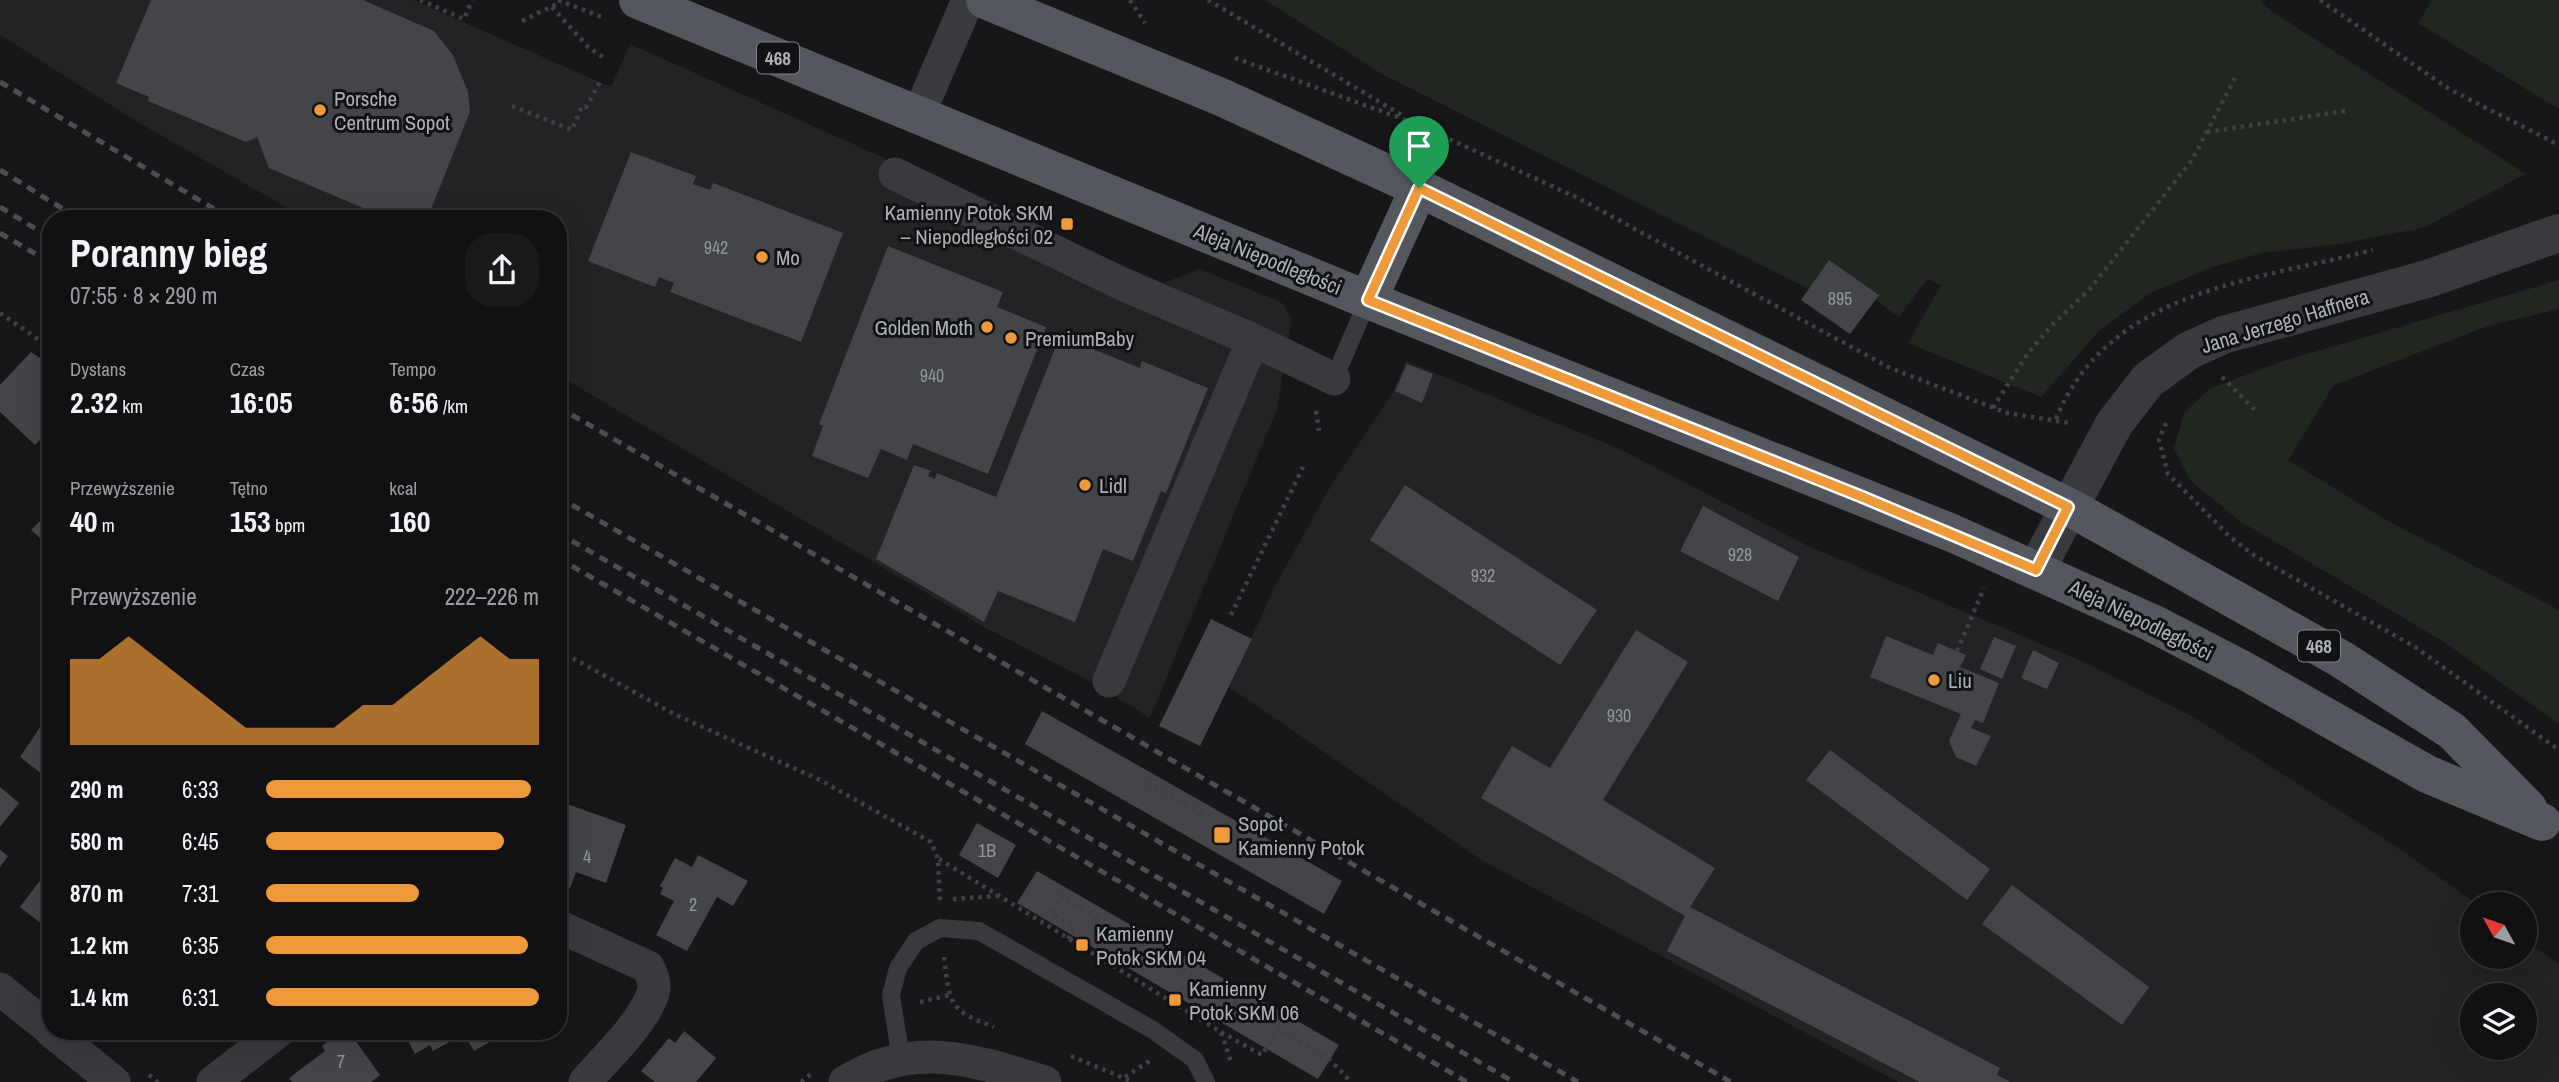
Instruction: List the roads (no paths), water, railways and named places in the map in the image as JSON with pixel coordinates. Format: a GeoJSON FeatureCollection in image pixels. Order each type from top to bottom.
{"type":"FeatureCollection","features":[{"type":"Feature","properties":{"kind":"main road","name":"Aleja Niepodległości"},"geometry":{"type":"LineString","coordinates":[[638,0],[1368,300],[1860,496],[2036,570],[2245,671],[2427,774],[2550,828]]}},
{"type":"Feature","properties":{"kind":"main road","name":"Aleja Niepodległości"},"geometry":{"type":"LineString","coordinates":[[985,0],[1221,97],[1419,188],[2068,507],[2341,659],[2441,724],[2550,828]]}},
{"type":"Feature","properties":{"kind":"main road"},"geometry":{"type":"LineString","coordinates":[[1368,300],[1419,188]]}},
{"type":"Feature","properties":{"kind":"street"},"geometry":{"type":"LineString","coordinates":[[918,116],[968,0]]}},
{"type":"Feature","properties":{"kind":"street"},"geometry":{"type":"LineString","coordinates":[[895,174],[1122,284],[1253,340],[1334,379]]}},
{"type":"Feature","properties":{"kind":"street","name":"Jana Jerzego Haffnera"},"geometry":{"type":"LineString","coordinates":[[2036,570],[2114,424],[2148,380],[2188,351],[2223,335],[2427,279],[2559,233]]}},
{"type":"Feature","properties":{"kind":"street"},"geometry":{"type":"LineString","coordinates":[[1109,681],[1253,340]]}},
{"type":"Feature","properties":{"kind":"street"},"geometry":{"type":"LineString","coordinates":[[567,930],[648,967],[654,979],[654,992],[642,1013],[585,1082]]}},
{"type":"Feature","properties":{"kind":"street"},"geometry":{"type":"LineString","coordinates":[[0,989],[42,1024]]}},
{"type":"Feature","properties":{"kind":"street"},"geometry":{"type":"LineString","coordinates":[[62,1040],[114,1082]]}},
{"type":"Feature","properties":{"kind":"street"},"geometry":{"type":"LineString","coordinates":[[212,1082],[267,1040]]}},
{"type":"Feature","properties":{"kind":"street"},"geometry":{"type":"LineString","coordinates":[[845,1082],[860,1073],[901,1059],[938,1055],[983,1063],[1045,1082]]}},
{"type":"Feature","properties":{"kind":"lane"},"geometry":{"type":"LineString","coordinates":[[1334,379],[1368,300]]}},
{"type":"Feature","properties":{"kind":"lane"},"geometry":{"type":"LineString","coordinates":[[901,1059],[891,995],[898,968],[916,941],[940,928],[979,931],[1153,1030],[1195,1060],[1206,1082]]}},
{"type":"Feature","properties":{"kind":"railway"},"geometry":{"type":"LineString","coordinates":[[0,82],[216,210]]}},
{"type":"Feature","properties":{"kind":"railway"},"geometry":{"type":"LineString","coordinates":[[0,170],[64,210]]}},
{"type":"Feature","properties":{"kind":"railway"},"geometry":{"type":"LineString","coordinates":[[0,207],[42,233]]}},
{"type":"Feature","properties":{"kind":"railway"},"geometry":{"type":"LineString","coordinates":[[0,233],[42,258]]}},
{"type":"Feature","properties":{"kind":"railway"},"geometry":{"type":"LineString","coordinates":[[567,412],[1731,1082]]}},
{"type":"Feature","properties":{"kind":"railway"},"geometry":{"type":"LineString","coordinates":[[567,502],[1578,1082]]}},
{"type":"Feature","properties":{"kind":"railway"},"geometry":{"type":"LineString","coordinates":[[567,538],[1514,1082]]}},
{"type":"Feature","properties":{"kind":"railway"},"geometry":{"type":"LineString","coordinates":[[567,563],[1467,1082]]}},
{"type":"Feature","properties":{"kind":"place","name":"Porsche Centrum Sopot"},"geometry":{"type":"Point","coordinates":[320,110]}},
{"type":"Feature","properties":{"kind":"place","name":"Kamienny Potok SKM – Niepodległości 02"},"geometry":{"type":"Point","coordinates":[1067,224]}},
{"type":"Feature","properties":{"kind":"place","name":"Mo"},"geometry":{"type":"Point","coordinates":[762,257]}},
{"type":"Feature","properties":{"kind":"place","name":"Golden Moth"},"geometry":{"type":"Point","coordinates":[987,327]}},
{"type":"Feature","properties":{"kind":"place","name":"PremiumBaby"},"geometry":{"type":"Point","coordinates":[1011,338]}},
{"type":"Feature","properties":{"kind":"place","name":"Lidl"},"geometry":{"type":"Point","coordinates":[1085,485]}},
{"type":"Feature","properties":{"kind":"place","name":"Liu"},"geometry":{"type":"Point","coordinates":[1934,680]}},
{"type":"Feature","properties":{"kind":"place","name":"Sopot Kamienny Potok"},"geometry":{"type":"Point","coordinates":[1222,835]}},
{"type":"Feature","properties":{"kind":"place","name":"Kamienny Potok SKM 04"},"geometry":{"type":"Point","coordinates":[1082,945]}},
{"type":"Feature","properties":{"kind":"place","name":"Kamienny Potok SKM 06"},"geometry":{"type":"Point","coordinates":[1175,1000]}}]}
